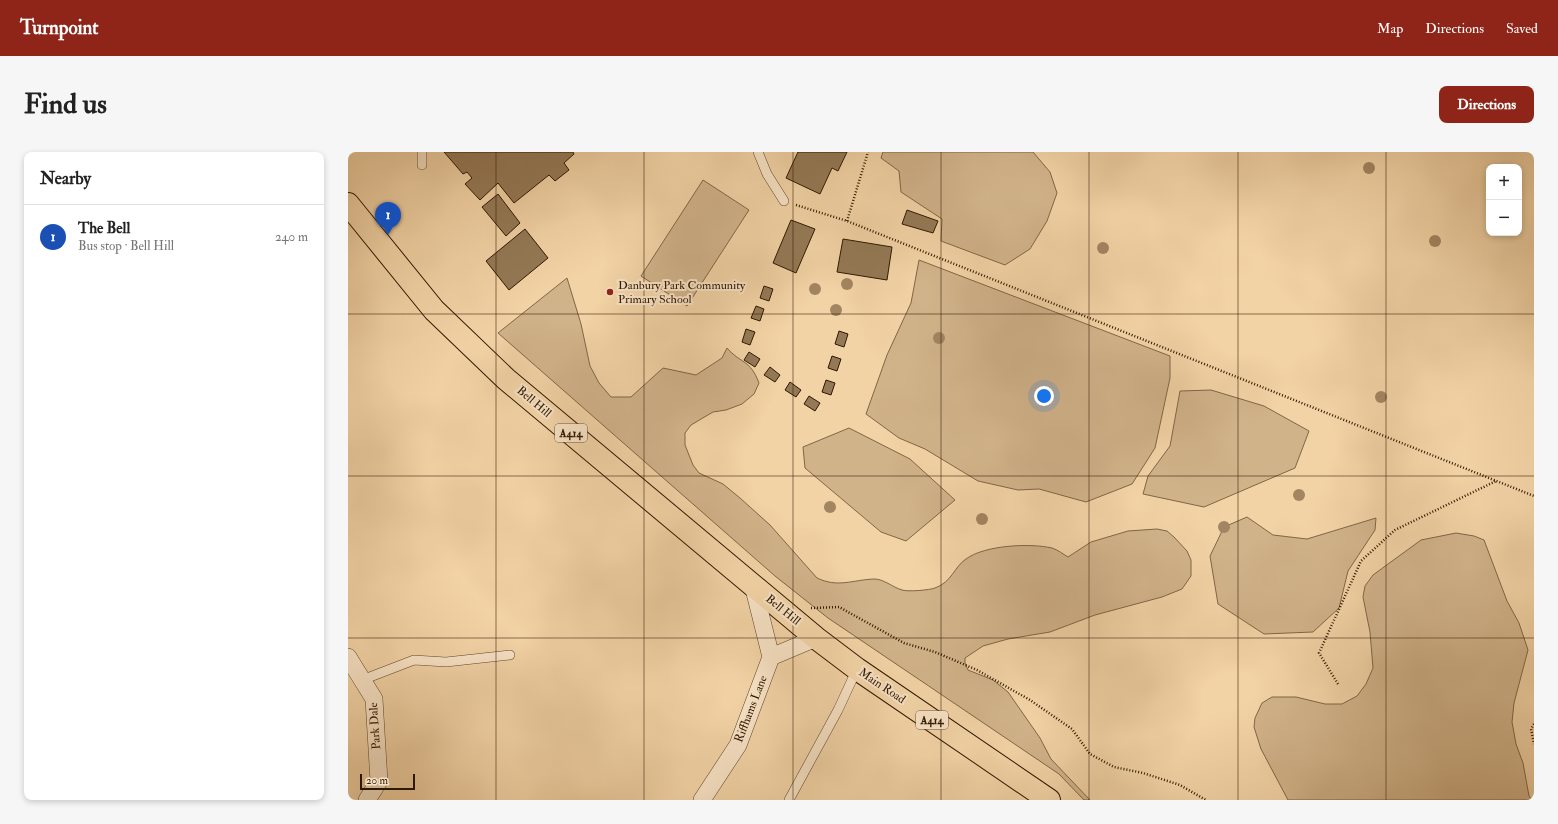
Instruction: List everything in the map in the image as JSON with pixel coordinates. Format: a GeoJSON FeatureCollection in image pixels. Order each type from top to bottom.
{"type":"FeatureCollection","features":[{"type":"Feature","properties":{"kind":"main road","name":"Bell Hill"},"geometry":{"type":"LineString","coordinates":[[348,204],[434,310],[506,378],[816,638]]}},
{"type":"Feature","properties":{"kind":"main road","name":"Main Road"},"geometry":{"type":"LineString","coordinates":[[816,638],[857,669],[1049,800]]}},
{"type":"Feature","properties":{"kind":"street"},"geometry":{"type":"LineString","coordinates":[[753,585],[771,657],[816,638]]}},
{"type":"Feature","properties":{"kind":"street","name":"Park Dale"},"geometry":{"type":"LineString","coordinates":[[348,657],[374,699],[379,781],[367,800]]}},
{"type":"Feature","properties":{"kind":"street","name":"Riffhams Lane"},"geometry":{"type":"LineString","coordinates":[[702,800],[738,745],[771,657]]}},
{"type":"Feature","properties":{"kind":"lane"},"geometry":{"type":"LineString","coordinates":[[422,152],[422,165]]}},
{"type":"Feature","properties":{"kind":"lane"},"geometry":{"type":"LineString","coordinates":[[758,152],[767,174],[784,201]]}},
{"type":"Feature","properties":{"kind":"lane"},"geometry":{"type":"LineString","coordinates":[[362,680],[414,660],[446,662],[510,655]]}},
{"type":"Feature","properties":{"kind":"lane"},"geometry":{"type":"LineString","coordinates":[[789,800],[838,710],[857,669]]}},
{"type":"Feature","properties":{"kind":"path"},"geometry":{"type":"LineString","coordinates":[[847,221],[868,152]]}},
{"type":"Feature","properties":{"kind":"path"},"geometry":{"type":"LineString","coordinates":[[784,201],[847,221],[1534,496]]}},
{"type":"Feature","properties":{"kind":"path"},"geometry":{"type":"LineString","coordinates":[[1338,684],[1319,653],[1361,561],[1395,530],[1496,480]]}},
{"type":"Feature","properties":{"kind":"path"},"geometry":{"type":"LineString","coordinates":[[792,617],[804,608],[839,607],[904,643],[935,652],[977,670],[1023,697],[1072,729],[1090,754],[1114,767],[1143,773],[1180,785],[1206,800]]}},
{"type":"Feature","properties":{"kind":"path"},"geometry":{"type":"LineString","coordinates":[[1534,724],[1531,729],[1534,744]]}},
{"type":"Feature","properties":{"kind":"shaded area"},"geometry":{"type":"Polygon","coordinates":[[[883,152],[1033,152],[1050,172],[1057,193],[1047,221],[1030,249],[1005,265],[941,241],[942,219],[901,192],[899,171],[881,158],[883,152]]]}},
{"type":"Feature","properties":{"kind":"shaded area"},"geometry":{"type":"Polygon","coordinates":[[[703,180],[749,210],[687,306],[641,276],[703,180]]]}},
{"type":"Feature","properties":{"kind":"shaded area"},"geometry":{"type":"Polygon","coordinates":[[[919,260],[1170,356],[1170,378],[1155,448],[1132,484],[1086,502],[1039,489],[1018,490],[978,481],[925,449],[899,438],[866,414],[887,355],[911,303],[919,260]]]}},
{"type":"Feature","properties":{"kind":"shaded area"},"geometry":{"type":"Polygon","coordinates":[[[567,278],[581,324],[590,366],[599,383],[611,397],[631,397],[663,368],[696,375],[722,358],[727,348],[749,366],[756,375],[759,383],[754,394],[742,404],[726,410],[713,412],[691,425],[685,433],[685,445],[693,465],[699,473],[723,484],[740,498],[770,525],[817,578],[832,583],[878,579],[902,590],[924,590],[941,585],[962,562],[974,554],[996,548],[1008,546],[1043,546],[1052,548],[1068,557],[1091,542],[1128,531],[1157,529],[1167,531],[1174,537],[1187,551],[1191,560],[1191,576],[1182,589],[1162,597],[1095,615],[1050,632],[1008,639],[983,646],[965,658],[965,663],[968,670],[993,680],[1008,692],[1040,738],[1051,759],[1090,800],[1084,800],[1059,774],[828,618],[775,576],[498,333],[567,278]]]}},
{"type":"Feature","properties":{"kind":"shaded area"},"geometry":{"type":"Polygon","coordinates":[[[1211,390],[1264,406],[1309,431],[1295,468],[1204,507],[1143,494],[1148,476],[1170,446],[1180,391],[1211,390]]]}},
{"type":"Feature","properties":{"kind":"shaded area"},"geometry":{"type":"Polygon","coordinates":[[[849,428],[910,459],[955,500],[906,541],[881,532],[805,468],[803,447],[849,428]]]}},
{"type":"Feature","properties":{"kind":"shaded area"},"geometry":{"type":"Polygon","coordinates":[[[1247,517],[1273,535],[1307,539],[1376,518],[1375,530],[1348,571],[1339,608],[1313,632],[1264,634],[1218,604],[1210,556],[1224,527],[1247,517]]]}},
{"type":"Feature","properties":{"kind":"shaded area"},"geometry":{"type":"Polygon","coordinates":[[[1456,533],[1474,536],[1484,540],[1507,601],[1519,623],[1528,650],[1514,703],[1512,722],[1516,744],[1523,763],[1529,796],[1532,800],[1288,800],[1261,749],[1254,727],[1255,718],[1262,703],[1272,697],[1296,697],[1325,704],[1342,704],[1357,696],[1366,684],[1373,668],[1370,632],[1363,597],[1365,586],[1373,575],[1421,540],[1456,533]]]}},
{"type":"Feature","properties":{"kind":"building"},"geometry":{"type":"Polygon","coordinates":[[[444,152],[573,152],[574,154],[564,163],[569,170],[555,181],[549,175],[514,203],[498,183],[480,200],[465,184],[472,178],[467,172],[463,174],[444,152]]]}},
{"type":"Feature","properties":{"kind":"building"},"geometry":{"type":"Polygon","coordinates":[[[798,152],[847,152],[838,171],[832,168],[820,194],[786,178],[798,152]]]}},
{"type":"Feature","properties":{"kind":"building"},"geometry":{"type":"Polygon","coordinates":[[[498,194],[520,223],[506,236],[482,207],[498,194]]]}},
{"type":"Feature","properties":{"kind":"building"},"geometry":{"type":"Polygon","coordinates":[[[907,210],[938,221],[933,233],[902,224],[907,210]]]}},
{"type":"Feature","properties":{"kind":"building"},"geometry":{"type":"Polygon","coordinates":[[[791,220],[815,229],[796,273],[773,263],[791,220]]]}},
{"type":"Feature","properties":{"kind":"building"},"geometry":{"type":"Polygon","coordinates":[[[525,229],[548,258],[509,290],[486,261],[525,229]]]}},
{"type":"Feature","properties":{"kind":"building"},"geometry":{"type":"Polygon","coordinates":[[[843,239],[892,247],[887,280],[837,272],[843,239]]]}},
{"type":"Feature","properties":{"kind":"building"},"geometry":{"type":"Polygon","coordinates":[[[764,286],[773,289],[769,301],[760,298],[764,286]]]}},
{"type":"Feature","properties":{"kind":"building"},"geometry":{"type":"Polygon","coordinates":[[[756,306],[764,309],[760,321],[751,318],[756,306]]]}},
{"type":"Feature","properties":{"kind":"building"},"geometry":{"type":"Polygon","coordinates":[[[746,329],[755,332],[750,345],[742,342],[746,329]]]}},
{"type":"Feature","properties":{"kind":"building"},"geometry":{"type":"Polygon","coordinates":[[[839,331],[848,334],[844,347],[835,344],[839,331]]]}},
{"type":"Feature","properties":{"kind":"building"},"geometry":{"type":"Polygon","coordinates":[[[749,352],[760,359],[755,367],[744,360],[749,352]]]}},
{"type":"Feature","properties":{"kind":"building"},"geometry":{"type":"Polygon","coordinates":[[[832,356],[841,359],[837,371],[828,368],[832,356]]]}},
{"type":"Feature","properties":{"kind":"building"},"geometry":{"type":"Polygon","coordinates":[[[770,367],[780,375],[775,382],[764,375],[770,367]]]}},
{"type":"Feature","properties":{"kind":"building"},"geometry":{"type":"Polygon","coordinates":[[[826,380],[835,383],[831,395],[822,392],[826,380]]]}},
{"type":"Feature","properties":{"kind":"building"},"geometry":{"type":"Polygon","coordinates":[[[790,382],[801,390],[796,397],[785,390],[790,382]]]}},
{"type":"Feature","properties":{"kind":"building"},"geometry":{"type":"Polygon","coordinates":[[[809,396],[820,403],[815,411],[804,404],[809,396]]]}},
{"type":"Feature","properties":{"kind":"place","name":"The Bell"},"geometry":{"type":"Point","coordinates":[388,235]}},
{"type":"Feature","properties":{"kind":"place","name":"Danbury Park Community Primary School"},"geometry":{"type":"Point","coordinates":[610,292]}}]}
